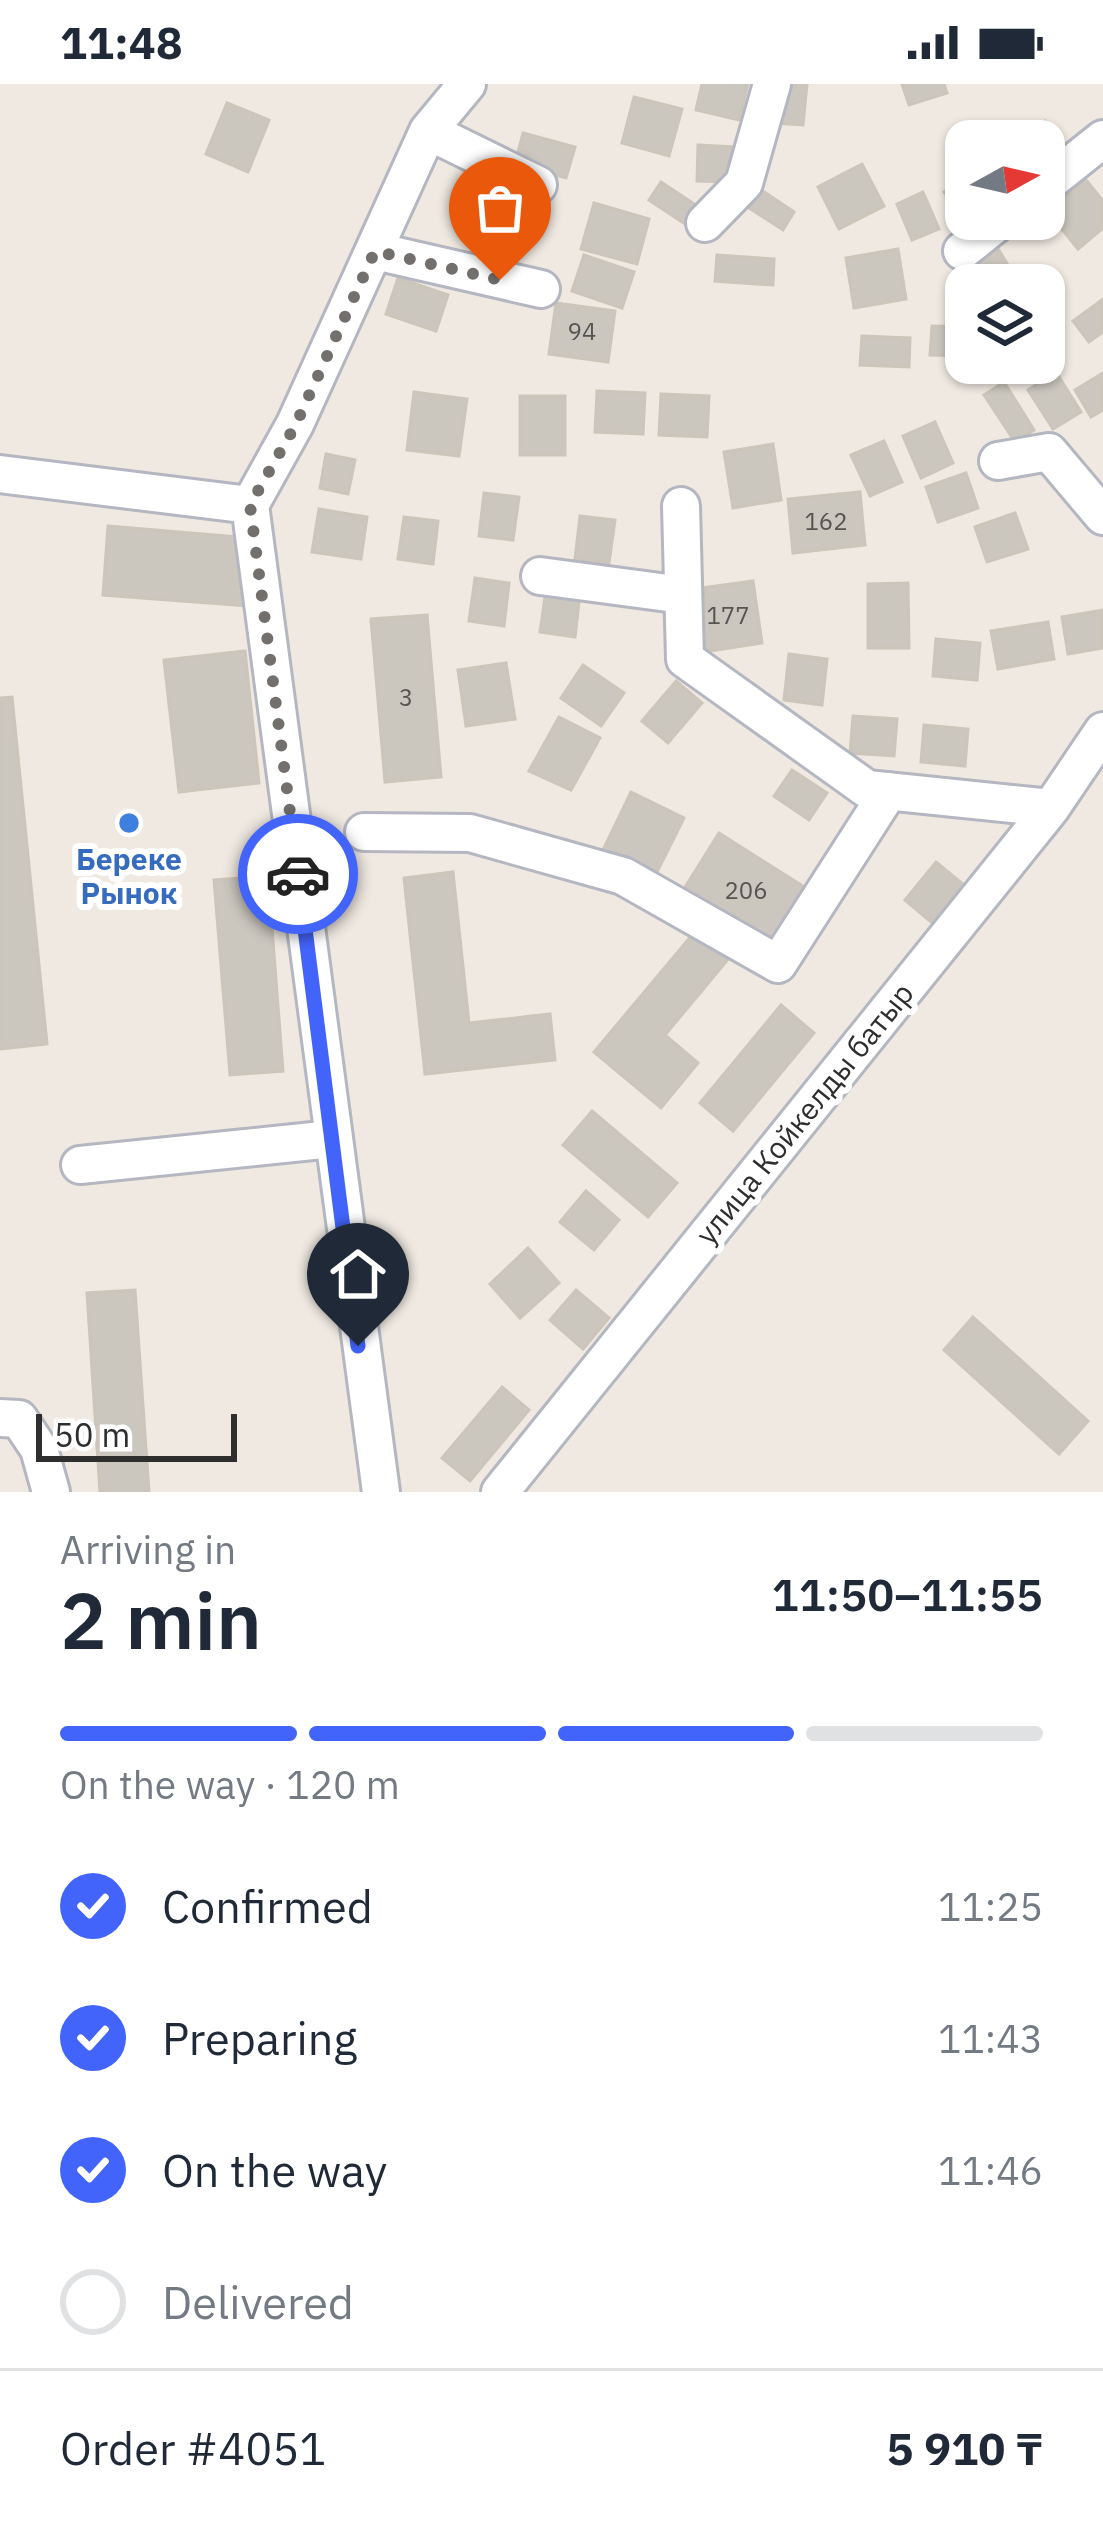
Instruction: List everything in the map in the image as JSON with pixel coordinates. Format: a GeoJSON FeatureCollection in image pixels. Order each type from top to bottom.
{"type":"FeatureCollection","features":[{"type":"Feature","properties":{"kind":"street"},"geometry":{"type":"LineString","coordinates":[[381,1492],[250,505],[296,424],[428,131],[467,84]]}},
{"type":"Feature","properties":{"kind":"street"},"geometry":{"type":"LineString","coordinates":[[705,224],[744,183],[772,84]]}},
{"type":"Feature","properties":{"kind":"street"},"geometry":{"type":"LineString","coordinates":[[428,131],[538,185]]}},
{"type":"Feature","properties":{"kind":"street"},"geometry":{"type":"LineString","coordinates":[[1065,169],[1103,139]]}},
{"type":"Feature","properties":{"kind":"street"},"geometry":{"type":"LineString","coordinates":[[962,250],[975,240]]}},
{"type":"Feature","properties":{"kind":"street"},"geometry":{"type":"LineString","coordinates":[[375,251],[542,290]]}},
{"type":"Feature","properties":{"kind":"street"},"geometry":{"type":"LineString","coordinates":[[998,461],[1048,452],[1103,517]]}},
{"type":"Feature","properties":{"kind":"street"},"geometry":{"type":"LineString","coordinates":[[0,474],[250,505]]}},
{"type":"Feature","properties":{"kind":"street"},"geometry":{"type":"LineString","coordinates":[[681,506],[685,659],[867,789],[1051,808]]}},
{"type":"Feature","properties":{"kind":"street"},"geometry":{"type":"LineString","coordinates":[[540,576],[683,595]]}},
{"type":"Feature","properties":{"kind":"street","name":"улица Койкелды батыр"},"geometry":{"type":"LineString","coordinates":[[500,1492],[1051,808],[1103,730]]}},
{"type":"Feature","properties":{"kind":"street"},"geometry":{"type":"LineString","coordinates":[[364,832],[470,833],[622,876],[778,964],[889,791]]}},
{"type":"Feature","properties":{"kind":"street"},"geometry":{"type":"LineString","coordinates":[[80,1165],[332,1139]]}},
{"type":"Feature","properties":{"kind":"street"},"geometry":{"type":"LineString","coordinates":[[0,1418],[19,1419],[39,1449],[51,1492]]}},
{"type":"Feature","properties":{"kind":"building"},"geometry":{"type":"Polygon","coordinates":[[[702,84],[748,84],[739,120],[696,110],[702,84]]]}},
{"type":"Feature","properties":{"kind":"building"},"geometry":{"type":"Polygon","coordinates":[[[777,84],[807,84],[803,125],[774,123],[777,84]]]}},
{"type":"Feature","properties":{"kind":"building"},"geometry":{"type":"Polygon","coordinates":[[[902,84],[944,84],[947,93],[909,105],[902,84]]]}},
{"type":"Feature","properties":{"kind":"building"},"geometry":{"type":"Polygon","coordinates":[[[634,97],[682,109],[669,156],[622,143],[634,97]]]}},
{"type":"Feature","properties":{"kind":"building"},"geometry":{"type":"Polygon","coordinates":[[[227,103],[269,120],[248,172],[206,154],[227,103]]]}},
{"type":"Feature","properties":{"kind":"building"},"geometry":{"type":"Polygon","coordinates":[[[523,133],[575,147],[566,178],[515,164],[523,133]]]}},
{"type":"Feature","properties":{"kind":"building"},"geometry":{"type":"Polygon","coordinates":[[[698,145],[735,147],[734,182],[697,181],[698,145]]]}},
{"type":"Feature","properties":{"kind":"building"},"geometry":{"type":"Polygon","coordinates":[[[862,164],[884,206],[839,229],[818,187],[862,164]]]}},
{"type":"Feature","properties":{"kind":"building"},"geometry":{"type":"Polygon","coordinates":[[[497,180],[549,195],[536,242],[484,228],[497,180]]]}},
{"type":"Feature","properties":{"kind":"building"},"geometry":{"type":"Polygon","coordinates":[[[1086,180],[1103,201],[1103,228],[1078,249],[1065,233],[1065,198],[1086,180]]]}},
{"type":"Feature","properties":{"kind":"building"},"geometry":{"type":"Polygon","coordinates":[[[661,182],[703,210],[691,228],[649,200],[661,182]]]}},
{"type":"Feature","properties":{"kind":"building"},"geometry":{"type":"Polygon","coordinates":[[[752,184],[794,212],[783,230],[740,202],[752,184]]]}},
{"type":"Feature","properties":{"kind":"building"},"geometry":{"type":"Polygon","coordinates":[[[923,192],[939,229],[912,240],[897,204],[923,192]]]}},
{"type":"Feature","properties":{"kind":"building"},"geometry":{"type":"Polygon","coordinates":[[[594,203],[649,219],[637,264],[581,249],[594,203]]]}},
{"type":"Feature","properties":{"kind":"building"},"geometry":{"type":"Polygon","coordinates":[[[997,247],[1007,264],[968,264],[997,247]]]}},
{"type":"Feature","properties":{"kind":"building"},"geometry":{"type":"Polygon","coordinates":[[[898,249],[906,299],[854,308],[846,258],[898,249]]]}},
{"type":"Feature","properties":{"kind":"building"},"geometry":{"type":"Polygon","coordinates":[[[584,255],[634,272],[622,308],[572,291],[584,255]]]}},
{"type":"Feature","properties":{"kind":"building"},"geometry":{"type":"Polygon","coordinates":[[[717,255],[774,259],[773,285],[715,281],[717,255]]]}},
{"type":"Feature","properties":{"kind":"building"},"geometry":{"type":"Polygon","coordinates":[[[398,278],[448,295],[436,331],[386,314],[398,278]]]}},
{"type":"Feature","properties":{"kind":"building"},"geometry":{"type":"Polygon","coordinates":[[[1103,299],[1103,332],[1089,342],[1073,321],[1103,299]]]}},
{"type":"Feature","properties":{"kind":"building"},"geometry":{"type":"Polygon","coordinates":[[[556,303],[615,311],[608,362],[549,354],[556,303]]]}},
{"type":"Feature","properties":{"kind":"building"},"geometry":{"type":"Polygon","coordinates":[[[932,326],[945,326],[945,355],[930,355],[932,326]]]}},
{"type":"Feature","properties":{"kind":"building"},"geometry":{"type":"Polygon","coordinates":[[[862,336],[910,338],[909,367],[860,365],[862,336]]]}},
{"type":"Feature","properties":{"kind":"building"},"geometry":{"type":"Polygon","coordinates":[[[1103,373],[1103,410],[1091,417],[1075,390],[1103,373]]]}},
{"type":"Feature","properties":{"kind":"building"},"geometry":{"type":"Polygon","coordinates":[[[1005,384],[1034,430],[1015,442],[984,395],[1005,384]]]}},
{"type":"Feature","properties":{"kind":"building"},"geometry":{"type":"Polygon","coordinates":[[[1037,384],[1064,384],[1081,412],[1053,429],[1028,390],[1037,384]]]}},
{"type":"Feature","properties":{"kind":"building"},"geometry":{"type":"Polygon","coordinates":[[[597,391],[645,393],[643,434],[595,432],[597,391]]]}},
{"type":"Feature","properties":{"kind":"building"},"geometry":{"type":"Polygon","coordinates":[[[414,392],[467,399],[459,456],[407,450],[414,392]]]}},
{"type":"Feature","properties":{"kind":"building"},"geometry":{"type":"Polygon","coordinates":[[[661,394],[709,396],[707,437],[659,435],[661,394]]]}},
{"type":"Feature","properties":{"kind":"building"},"geometry":{"type":"Polygon","coordinates":[[[520,396],[565,396],[565,455],[520,455],[520,396]]]}},
{"type":"Feature","properties":{"kind":"building"},"geometry":{"type":"Polygon","coordinates":[[[935,422],[953,463],[921,478],[903,436],[935,422]]]}},
{"type":"Feature","properties":{"kind":"building"},"geometry":{"type":"Polygon","coordinates":[[[884,441],[902,482],[870,496],[851,455],[884,441]]]}},
{"type":"Feature","properties":{"kind":"building"},"geometry":{"type":"Polygon","coordinates":[[[773,444],[781,500],[733,508],[724,452],[773,444]]]}},
{"type":"Feature","properties":{"kind":"building"},"geometry":{"type":"Polygon","coordinates":[[[326,454],[355,460],[348,494],[320,488],[326,454]]]}},
{"type":"Feature","properties":{"kind":"building"},"geometry":{"type":"Polygon","coordinates":[[[966,473],[978,508],[938,522],[926,487],[966,473]]]}},
{"type":"Feature","properties":{"kind":"building"},"geometry":{"type":"Polygon","coordinates":[[[860,492],[865,545],[793,553],[788,499],[860,492]]]}},
{"type":"Feature","properties":{"kind":"building"},"geometry":{"type":"Polygon","coordinates":[[[484,493],[519,497],[513,540],[479,536],[484,493]]]}},
{"type":"Feature","properties":{"kind":"building"},"geometry":{"type":"Polygon","coordinates":[[[319,509],[367,517],[361,559],[312,552],[319,509]]]}},
{"type":"Feature","properties":{"kind":"building"},"geometry":{"type":"Polygon","coordinates":[[[1015,513],[1028,549],[987,562],[975,527],[1015,513]]]}},
{"type":"Feature","properties":{"kind":"building"},"geometry":{"type":"Polygon","coordinates":[[[580,516],[615,520],[609,563],[575,559],[580,516]]]}},
{"type":"Feature","properties":{"kind":"building"},"geometry":{"type":"Polygon","coordinates":[[[404,517],[438,521],[433,564],[398,559],[404,517]]]}},
{"type":"Feature","properties":{"kind":"building"},"geometry":{"type":"Polygon","coordinates":[[[108,526],[252,538],[247,606],[103,595],[108,526]]]}},
{"type":"Feature","properties":{"kind":"building"},"geometry":{"type":"Polygon","coordinates":[[[475,578],[509,583],[504,626],[469,621],[475,578]]]}},
{"type":"Feature","properties":{"kind":"building"},"geometry":{"type":"Polygon","coordinates":[[[753,581],[762,643],[703,652],[694,589],[753,581]]]}},
{"type":"Feature","properties":{"kind":"building"},"geometry":{"type":"Polygon","coordinates":[[[908,583],[909,648],[868,648],[868,584],[908,583]]]}},
{"type":"Feature","properties":{"kind":"building"},"geometry":{"type":"Polygon","coordinates":[[[546,590],[580,594],[575,637],[540,632],[546,590]]]}},
{"type":"Feature","properties":{"kind":"building"},"geometry":{"type":"Polygon","coordinates":[[[1103,610],[1103,648],[1068,654],[1062,617],[1103,610]]]}},
{"type":"Feature","properties":{"kind":"building"},"geometry":{"type":"Polygon","coordinates":[[[427,615],[441,777],[385,782],[371,619],[427,615]]]}},
{"type":"Feature","properties":{"kind":"building"},"geometry":{"type":"Polygon","coordinates":[[[1048,622],[1054,659],[998,669],[991,631],[1048,622]]]}},
{"type":"Feature","properties":{"kind":"building"},"geometry":{"type":"Polygon","coordinates":[[[936,639],[980,643],[977,680],[933,676],[936,639]]]}},
{"type":"Feature","properties":{"kind":"building"},"geometry":{"type":"Polygon","coordinates":[[[245,651],[259,783],[179,792],[164,660],[245,651]]]}},
{"type":"Feature","properties":{"kind":"building"},"geometry":{"type":"Polygon","coordinates":[[[789,654],[827,659],[822,705],[784,700],[789,654]]]}},
{"type":"Feature","properties":{"kind":"building"},"geometry":{"type":"Polygon","coordinates":[[[506,663],[515,719],[466,726],[458,670],[506,663]]]}},
{"type":"Feature","properties":{"kind":"building"},"geometry":{"type":"Polygon","coordinates":[[[583,665],[624,693],[601,726],[561,698],[583,665]]]}},
{"type":"Feature","properties":{"kind":"building"},"geometry":{"type":"Polygon","coordinates":[[[676,681],[702,703],[668,743],[642,721],[676,681]]]}},
{"type":"Feature","properties":{"kind":"building"},"geometry":{"type":"Polygon","coordinates":[[[12,697],[47,1044],[0,1049],[0,698],[12,697]]]}},
{"type":"Feature","properties":{"kind":"building"},"geometry":{"type":"Polygon","coordinates":[[[853,716],[897,719],[894,756],[850,753],[853,716]]]}},
{"type":"Feature","properties":{"kind":"building"},"geometry":{"type":"Polygon","coordinates":[[[559,717],[600,738],[571,790],[529,771],[559,717]]]}},
{"type":"Feature","properties":{"kind":"building"},"geometry":{"type":"Polygon","coordinates":[[[924,725],[968,729],[965,766],[921,762],[924,725]]]}},
{"type":"Feature","properties":{"kind":"building"},"geometry":{"type":"Polygon","coordinates":[[[792,770],[827,793],[809,820],[774,796],[792,770]]]}},
{"type":"Feature","properties":{"kind":"building"},"geometry":{"type":"Polygon","coordinates":[[[631,792],[684,818],[655,876],[603,850],[631,792]]]}},
{"type":"Feature","properties":{"kind":"building"},"geometry":{"type":"Polygon","coordinates":[[[719,833],[809,890],[772,949],[682,892],[719,833]]]}},
{"type":"Feature","properties":{"kind":"building"},"geometry":{"type":"Polygon","coordinates":[[[936,862],[970,890],[938,928],[905,900],[936,862]]]}},
{"type":"Feature","properties":{"kind":"building"},"geometry":{"type":"Polygon","coordinates":[[[453,872],[469,1023],[550,1014],[555,1060],[425,1074],[404,878],[453,872]]]}},
{"type":"Feature","properties":{"kind":"building"},"geometry":{"type":"Polygon","coordinates":[[[268,876],[283,1071],[230,1075],[214,880],[268,876]]]}},
{"type":"Feature","properties":{"kind":"building"},"geometry":{"type":"Polygon","coordinates":[[[697,929],[730,957],[665,1035],[698,1063],[661,1108],[594,1052],[697,929]]]}},
{"type":"Feature","properties":{"kind":"building"},"geometry":{"type":"Polygon","coordinates":[[[781,1005],[814,1033],[733,1131],[700,1103],[781,1005]]]}},
{"type":"Feature","properties":{"kind":"building"},"geometry":{"type":"Polygon","coordinates":[[[592,1111],[677,1183],[648,1217],[563,1145],[592,1111]]]}},
{"type":"Feature","properties":{"kind":"building"},"geometry":{"type":"Polygon","coordinates":[[[586,1191],[619,1220],[594,1250],[560,1222],[586,1191]]]}},
{"type":"Feature","properties":{"kind":"building"},"geometry":{"type":"Polygon","coordinates":[[[528,1248],[559,1283],[520,1318],[490,1284],[528,1248]]]}},
{"type":"Feature","properties":{"kind":"building"},"geometry":{"type":"Polygon","coordinates":[[[135,1290],[149,1492],[100,1492],[87,1293],[135,1290]]]}},
{"type":"Feature","properties":{"kind":"building"},"geometry":{"type":"Polygon","coordinates":[[[576,1290],[609,1318],[583,1349],[550,1320],[576,1290]]]}},
{"type":"Feature","properties":{"kind":"building"},"geometry":{"type":"Polygon","coordinates":[[[973,1317],[1088,1421],[1059,1454],[944,1350],[973,1317]]]}},
{"type":"Feature","properties":{"kind":"building"},"geometry":{"type":"Polygon","coordinates":[[[502,1387],[529,1410],[470,1481],[442,1458],[502,1387]]]}},
{"type":"Feature","properties":{"kind":"way so far"},"geometry":{"type":"LineString","coordinates":[[298,874],[250,505],[296,424],[375,251],[500,280]]}},
{"type":"Feature","properties":{"kind":"place","name":"Береке Рынок"},"geometry":{"type":"Point","coordinates":[129,823]}},
{"type":"Feature","properties":{"kind":"route"},"geometry":{"type":"LineString","coordinates":[[298,874],[358,1346]]}}]}
